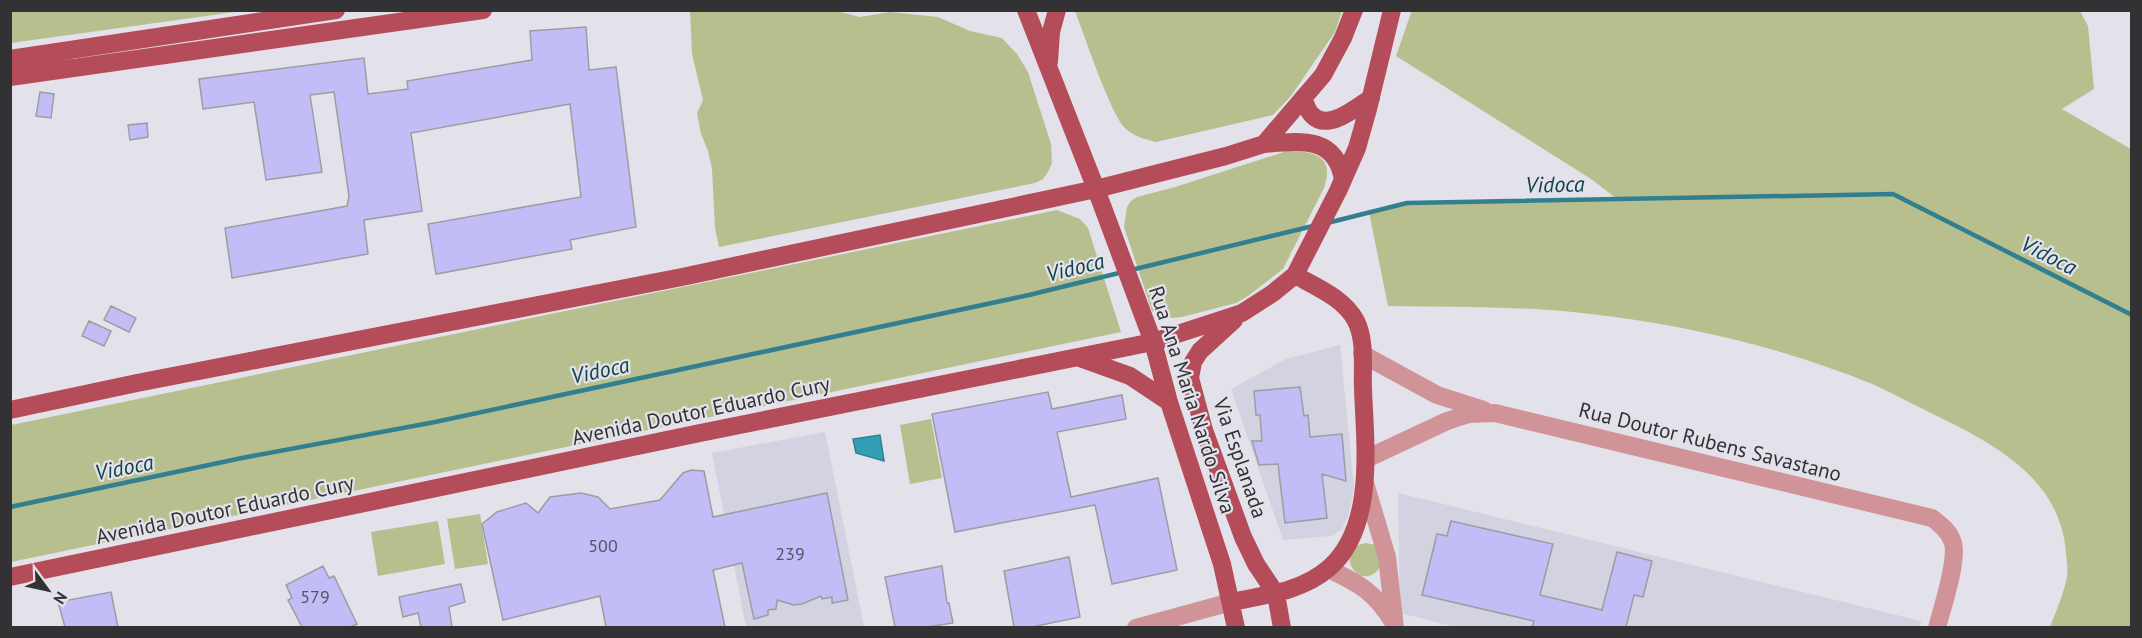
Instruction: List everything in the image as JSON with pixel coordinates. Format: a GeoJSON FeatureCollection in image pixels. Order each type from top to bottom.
{"type":"FeatureCollection","features":[{"type":"Feature","properties":{"kind":"main road"},"geometry":{"type":"LineString","coordinates":[[10,59],[336,10]]}},
{"type":"Feature","properties":{"kind":"main road"},"geometry":{"type":"LineString","coordinates":[[10,77],[483,10]]}},
{"type":"Feature","properties":{"kind":"main road","name":"Rua Ana Maria Nardo Silva"},"geometry":{"type":"LineString","coordinates":[[1026,10],[1153,342],[1169,402],[1222,564],[1236,627]]}},
{"type":"Feature","properties":{"kind":"main road"},"geometry":{"type":"LineString","coordinates":[[1048,68],[1051,32],[1057,10]]}},
{"type":"Feature","properties":{"kind":"main road"},"geometry":{"type":"LineString","coordinates":[[1264,144],[1323,75],[1343,38],[1354,10]]}},
{"type":"Feature","properties":{"kind":"main road","name":"Avenida Doutor Eduardo Cury"},"geometry":{"type":"LineString","coordinates":[[10,577],[700,433],[1153,342],[1242,313],[1273,293],[1298,270],[1340,186],[1357,148],[1392,10]]}},
{"type":"Feature","properties":{"kind":"main road"},"geometry":{"type":"LineString","coordinates":[[1303,99],[1312,116],[1321,120],[1337,120],[1371,98]]}},
{"type":"Feature","properties":{"kind":"main road"},"geometry":{"type":"LineString","coordinates":[[10,410],[137,383],[682,277],[1096,189],[1182,168],[1264,144],[1304,141],[1319,146],[1329,152],[1338,163],[1340,186]]}},
{"type":"Feature","properties":{"kind":"main road"},"geometry":{"type":"LineString","coordinates":[[1231,602],[1276,594],[1306,583],[1328,569],[1351,537],[1365,483],[1360,333],[1352,314],[1337,299],[1298,270]]}},
{"type":"Feature","properties":{"kind":"main road","name":"Via Esplanada"},"geometry":{"type":"LineString","coordinates":[[1242,313],[1200,351],[1193,362],[1190,378],[1204,430],[1243,537],[1256,564],[1276,594],[1282,627]]}},
{"type":"Feature","properties":{"kind":"main road"},"geometry":{"type":"LineString","coordinates":[[1078,357],[1130,376],[1169,402]]}},
{"type":"Feature","properties":{"kind":"street"},"geometry":{"type":"LineString","coordinates":[[1362,354],[1437,395],[1495,413]]}},
{"type":"Feature","properties":{"kind":"street","name":"Rua Doutor Rubens Savastano"},"geometry":{"type":"LineString","coordinates":[[1366,459],[1447,421],[1469,414],[1495,413],[1932,518],[1946,529],[1953,543],[1954,559],[1937,627]]}},
{"type":"Feature","properties":{"kind":"street"},"geometry":{"type":"LineString","coordinates":[[1365,483],[1387,557],[1395,626]]}},
{"type":"Feature","properties":{"kind":"street"},"geometry":{"type":"LineString","coordinates":[[1328,569],[1353,580],[1370,592],[1383,605],[1395,626]]}},
{"type":"Feature","properties":{"kind":"street"},"geometry":{"type":"LineString","coordinates":[[1136,627],[1231,602]]}},
{"type":"Feature","properties":{"kind":"shaded area"},"geometry":{"type":"Polygon","coordinates":[[[1340,345],[1354,487],[1349,514],[1342,529],[1331,536],[1283,540],[1231,389],[1286,359],[1340,345]]]}},
{"type":"Feature","properties":{"kind":"shaded area"},"geometry":{"type":"Polygon","coordinates":[[[825,432],[864,627],[746,627],[712,453],[825,432]]]}},
{"type":"Feature","properties":{"kind":"shaded area"},"geometry":{"type":"Polygon","coordinates":[[[1398,493],[1921,621],[1920,627],[1460,628],[1400,613],[1398,493]]]}},
{"type":"Feature","properties":{"kind":"green space"},"geometry":{"type":"Polygon","coordinates":[[[11,10],[242,10],[242,11],[11,43],[11,10]]]}},
{"type":"Feature","properties":{"kind":"green space"},"geometry":{"type":"Polygon","coordinates":[[[1412,10],[2080,11],[2088,26],[2094,89],[2062,109],[2131,149],[2131,627],[2050,627],[2064,589],[2067,562],[2061,527],[2051,503],[2037,483],[2018,465],[1975,436],[1872,384],[1802,358],[1730,338],[1656,323],[1534,309],[1388,306],[1369,212],[1407,203],[1617,199],[1591,179],[1396,56],[1412,10]]]}},
{"type":"Feature","properties":{"kind":"green space"},"geometry":{"type":"Polygon","coordinates":[[[690,11],[837,11],[860,17],[890,12],[938,17],[970,31],[1002,38],[1017,54],[1028,72],[1051,144],[1052,163],[1043,179],[1035,183],[719,247],[715,228],[712,169],[697,113],[703,100],[692,54],[690,11]]]}},
{"type":"Feature","properties":{"kind":"green space"},"geometry":{"type":"Polygon","coordinates":[[[1075,11],[1342,11],[1335,32],[1291,96],[1273,115],[1156,142],[1133,134],[1120,121],[1106,92],[1075,11]]]}},
{"type":"Feature","properties":{"kind":"green space"},"geometry":{"type":"Polygon","coordinates":[[[1287,151],[1314,154],[1325,162],[1327,177],[1324,188],[1283,269],[1236,303],[1172,318],[1152,311],[1124,227],[1127,207],[1131,201],[1137,197],[1287,151]]]}},
{"type":"Feature","properties":{"kind":"green space"},"geometry":{"type":"Polygon","coordinates":[[[1057,210],[1080,219],[1088,228],[1121,332],[11,562],[11,425],[1057,210]]]}},
{"type":"Feature","properties":{"kind":"green space"},"geometry":{"type":"Polygon","coordinates":[[[931,419],[942,478],[910,484],[900,425],[931,419]]]}},
{"type":"Feature","properties":{"kind":"green space"},"geometry":{"type":"Polygon","coordinates":[[[480,514],[488,564],[455,569],[447,519],[480,514]]]}},
{"type":"Feature","properties":{"kind":"green space"},"geometry":{"type":"Polygon","coordinates":[[[438,521],[445,564],[378,576],[371,532],[438,521]]]}},
{"type":"Feature","properties":{"kind":"green space"},"geometry":{"type":"Polygon","coordinates":[[[1366,543],[1376,545],[1381,566],[1373,574],[1365,576],[1358,574],[1352,568],[1350,553],[1355,547],[1366,543]]]}},
{"type":"Feature","properties":{"kind":"water"},"geometry":{"type":"Polygon","coordinates":[[[880,435],[884,461],[856,453],[853,439],[880,435]]]}},
{"type":"Feature","properties":{"kind":"building"},"geometry":{"type":"Polygon","coordinates":[[[586,27],[589,70],[616,67],[636,227],[570,240],[572,249],[436,274],[428,224],[581,197],[570,104],[411,133],[422,211],[364,220],[368,254],[232,278],[225,228],[347,206],[349,196],[334,92],[310,95],[322,172],[266,180],[254,102],[203,109],[199,79],[364,58],[368,94],[408,89],[407,81],[532,60],[530,31],[586,27]]]}},
{"type":"Feature","properties":{"kind":"building"},"geometry":{"type":"Polygon","coordinates":[[[40,92],[54,94],[51,118],[36,116],[40,92]]]}},
{"type":"Feature","properties":{"kind":"building"},"geometry":{"type":"Polygon","coordinates":[[[147,123],[148,137],[130,140],[128,125],[147,123]]]}},
{"type":"Feature","properties":{"kind":"building"},"geometry":{"type":"Polygon","coordinates":[[[111,306],[136,318],[129,332],[104,320],[111,306]]]}},
{"type":"Feature","properties":{"kind":"building"},"geometry":{"type":"Polygon","coordinates":[[[89,321],[111,331],[104,346],[82,336],[89,321]]]}},
{"type":"Feature","properties":{"kind":"building"},"geometry":{"type":"Polygon","coordinates":[[[1300,387],[1304,416],[1308,415],[1310,437],[1342,434],[1346,481],[1322,474],[1327,518],[1285,523],[1278,464],[1259,465],[1252,441],[1262,441],[1260,415],[1256,415],[1254,391],[1300,387]]]}},
{"type":"Feature","properties":{"kind":"building"},"geometry":{"type":"Polygon","coordinates":[[[1048,392],[1052,409],[1122,395],[1126,419],[1057,432],[1071,497],[1158,478],[1177,570],[1112,584],[1095,505],[955,532],[932,414],[1048,392]]]}},
{"type":"Feature","properties":{"kind":"building"},"geometry":{"type":"Polygon","coordinates":[[[691,470],[704,471],[713,517],[827,493],[848,600],[832,603],[832,597],[822,599],[821,596],[794,605],[777,600],[776,609],[768,610],[768,615],[754,619],[742,563],[713,570],[725,627],[606,627],[600,596],[503,620],[482,524],[497,512],[526,503],[538,513],[550,497],[581,493],[598,497],[610,509],[660,500],[683,473],[691,470]]]}},
{"type":"Feature","properties":{"kind":"building"},"geometry":{"type":"Polygon","coordinates":[[[1451,521],[1553,544],[1540,595],[1602,610],[1617,552],[1652,561],[1643,597],[1634,595],[1626,627],[1532,627],[1534,621],[1422,595],[1437,534],[1447,536],[1451,521]]]}},
{"type":"Feature","properties":{"kind":"building"},"geometry":{"type":"Polygon","coordinates":[[[1069,557],[1080,617],[1032,627],[1014,627],[1004,571],[1069,557]]]}},
{"type":"Feature","properties":{"kind":"building"},"geometry":{"type":"Polygon","coordinates":[[[323,566],[329,578],[334,576],[357,624],[350,627],[302,627],[288,600],[292,598],[286,585],[323,566]]]}},
{"type":"Feature","properties":{"kind":"building"},"geometry":{"type":"Polygon","coordinates":[[[942,566],[947,603],[949,603],[953,623],[927,627],[895,627],[885,577],[942,566]]]}},
{"type":"Feature","properties":{"kind":"building"},"geometry":{"type":"Polygon","coordinates":[[[461,584],[465,602],[449,607],[452,627],[421,627],[418,613],[403,617],[399,597],[461,584]]]}},
{"type":"Feature","properties":{"kind":"building"},"geometry":{"type":"Polygon","coordinates":[[[111,592],[118,627],[65,627],[58,602],[111,592]]]}},
{"type":"Feature","properties":{"kind":"waterway","name":"Vidoca"},"geometry":{"type":"LineString","coordinates":[[1327,223],[1407,203],[1893,194],[2132,315]]}},
{"type":"Feature","properties":{"kind":"waterway","name":"Vidoca"},"geometry":{"type":"LineString","coordinates":[[1131,270],[1313,226]]}},
{"type":"Feature","properties":{"kind":"waterway","name":"Vidoca"},"geometry":{"type":"LineString","coordinates":[[10,507],[242,458],[435,422],[1029,295],[1123,272]]}}]}
